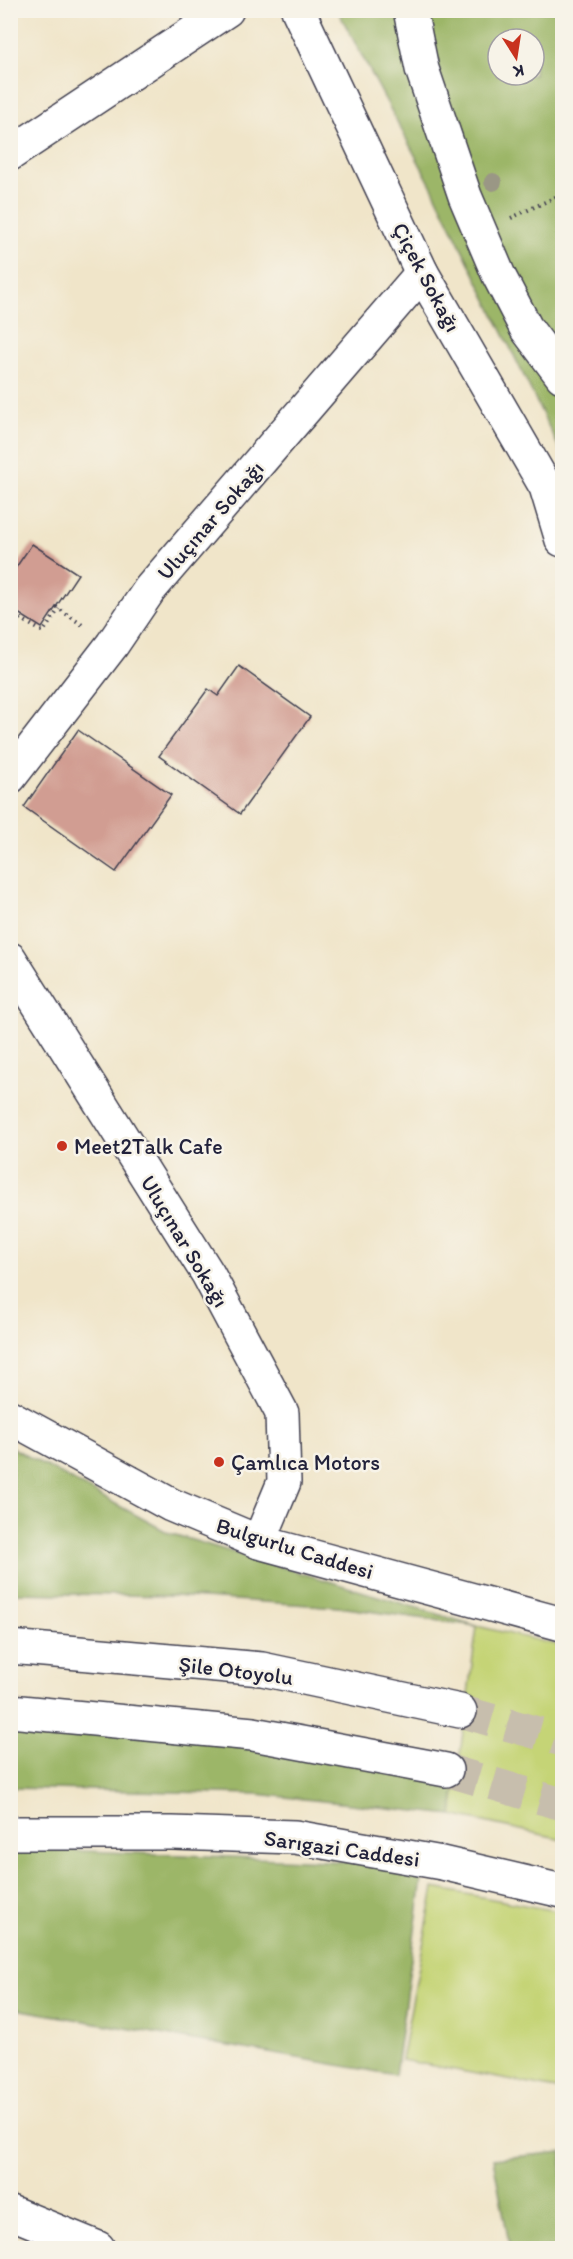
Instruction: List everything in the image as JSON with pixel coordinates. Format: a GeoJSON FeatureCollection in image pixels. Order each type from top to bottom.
{"type":"FeatureCollection","features":[{"type":"Feature","properties":{"kind":"main road"},"geometry":{"type":"LineString","coordinates":[[14,144],[227,10]]}},
{"type":"Feature","properties":{"kind":"main road","name":"Çiçek Sokağı"},"geometry":{"type":"LineString","coordinates":[[298,10],[422,273],[546,487],[562,540]]}},
{"type":"Feature","properties":{"kind":"main road"},"geometry":{"type":"LineString","coordinates":[[410,10],[422,69],[465,196],[499,276],[526,328],[562,376]]}},
{"type":"Feature","properties":{"kind":"main road","name":"Uluçınar Sokağı"},"geometry":{"type":"LineString","coordinates":[[10,777],[112,645],[150,588],[422,273]]}},
{"type":"Feature","properties":{"kind":"main road","name":"Uluçınar Sokağı"},"geometry":{"type":"LineString","coordinates":[[10,959],[208,1274],[282,1413],[284,1482],[260,1542]]}},
{"type":"Feature","properties":{"kind":"main road","name":"Bulgurlu Caddesi"},"geometry":{"type":"LineString","coordinates":[[10,1417],[171,1506],[260,1542],[562,1624]]}},
{"type":"Feature","properties":{"kind":"main road","name":"Şile Otoyolu"},"geometry":{"type":"LineString","coordinates":[[10,1647],[262,1669],[460,1711]]}},
{"type":"Feature","properties":{"kind":"main road"},"geometry":{"type":"LineString","coordinates":[[10,1711],[253,1734],[446,1770]]}},
{"type":"Feature","properties":{"kind":"main road","name":"Sarıgazi Caddesi"},"geometry":{"type":"LineString","coordinates":[[10,1833],[172,1833],[295,1837],[442,1863],[562,1891]]}},
{"type":"Feature","properties":{"kind":"main road"},"geometry":{"type":"LineString","coordinates":[[10,2212],[98,2248]]}},
{"type":"Feature","properties":{"kind":"path"},"geometry":{"type":"LineString","coordinates":[[480,232],[562,194]]}},
{"type":"Feature","properties":{"kind":"path"},"geometry":{"type":"LineString","coordinates":[[10,612],[43,633],[58,608],[85,627]]}},
{"type":"Feature","properties":{"kind":"green space"},"geometry":{"type":"Polygon","coordinates":[[[338,11],[562,11],[562,454],[432,187],[338,11]]]}},
{"type":"Feature","properties":{"kind":"green space"},"geometry":{"type":"Polygon","coordinates":[[[11,1447],[169,1533],[477,1626],[339,1607],[174,1596],[11,1593],[11,1447]]]}},
{"type":"Feature","properties":{"kind":"green space"},"geometry":{"type":"Polygon","coordinates":[[[477,1626],[562,1646],[562,1839],[452,1815],[477,1626]]]}},
{"type":"Feature","properties":{"kind":"green space"},"geometry":{"type":"Polygon","coordinates":[[[10,1715],[457,1770],[452,1815],[257,1794],[11,1788],[10,1715]]]}},
{"type":"Feature","properties":{"kind":"green space"},"geometry":{"type":"Polygon","coordinates":[[[11,1848],[424,1865],[395,2075],[11,2008],[11,1848]]]}},
{"type":"Feature","properties":{"kind":"green space"},"geometry":{"type":"Polygon","coordinates":[[[434,1888],[562,1912],[562,2090],[401,2060],[434,1888]]]}},
{"type":"Feature","properties":{"kind":"green space"},"geometry":{"type":"Polygon","coordinates":[[[562,2152],[562,2248],[510,2248],[493,2159],[562,2152]]]}},
{"type":"Feature","properties":{"kind":"building"},"geometry":{"type":"Polygon","coordinates":[[[32,544],[78,574],[42,628],[10,608],[10,576],[32,544]]]}},
{"type":"Feature","properties":{"kind":"building"},"geometry":{"type":"Polygon","coordinates":[[[239,666],[310,717],[240,814],[159,756],[208,689],[218,696],[239,666]]]}},
{"type":"Feature","properties":{"kind":"building"},"geometry":{"type":"Polygon","coordinates":[[[78,730],[171,795],[116,872],[24,807],[78,730]]]}},
{"type":"Feature","properties":{"kind":"tunnel"},"geometry":{"type":"LineString","coordinates":[[460,1711],[562,1740]]}},
{"type":"Feature","properties":{"kind":"tunnel"},"geometry":{"type":"LineString","coordinates":[[446,1770],[562,1804]]}},
{"type":"Feature","properties":{"kind":"place","name":"Meet2Talk Cafe"},"geometry":{"type":"Point","coordinates":[62,1146]}},
{"type":"Feature","properties":{"kind":"place","name":"Çamlıca Motors"},"geometry":{"type":"Point","coordinates":[219,1462]}}]}
